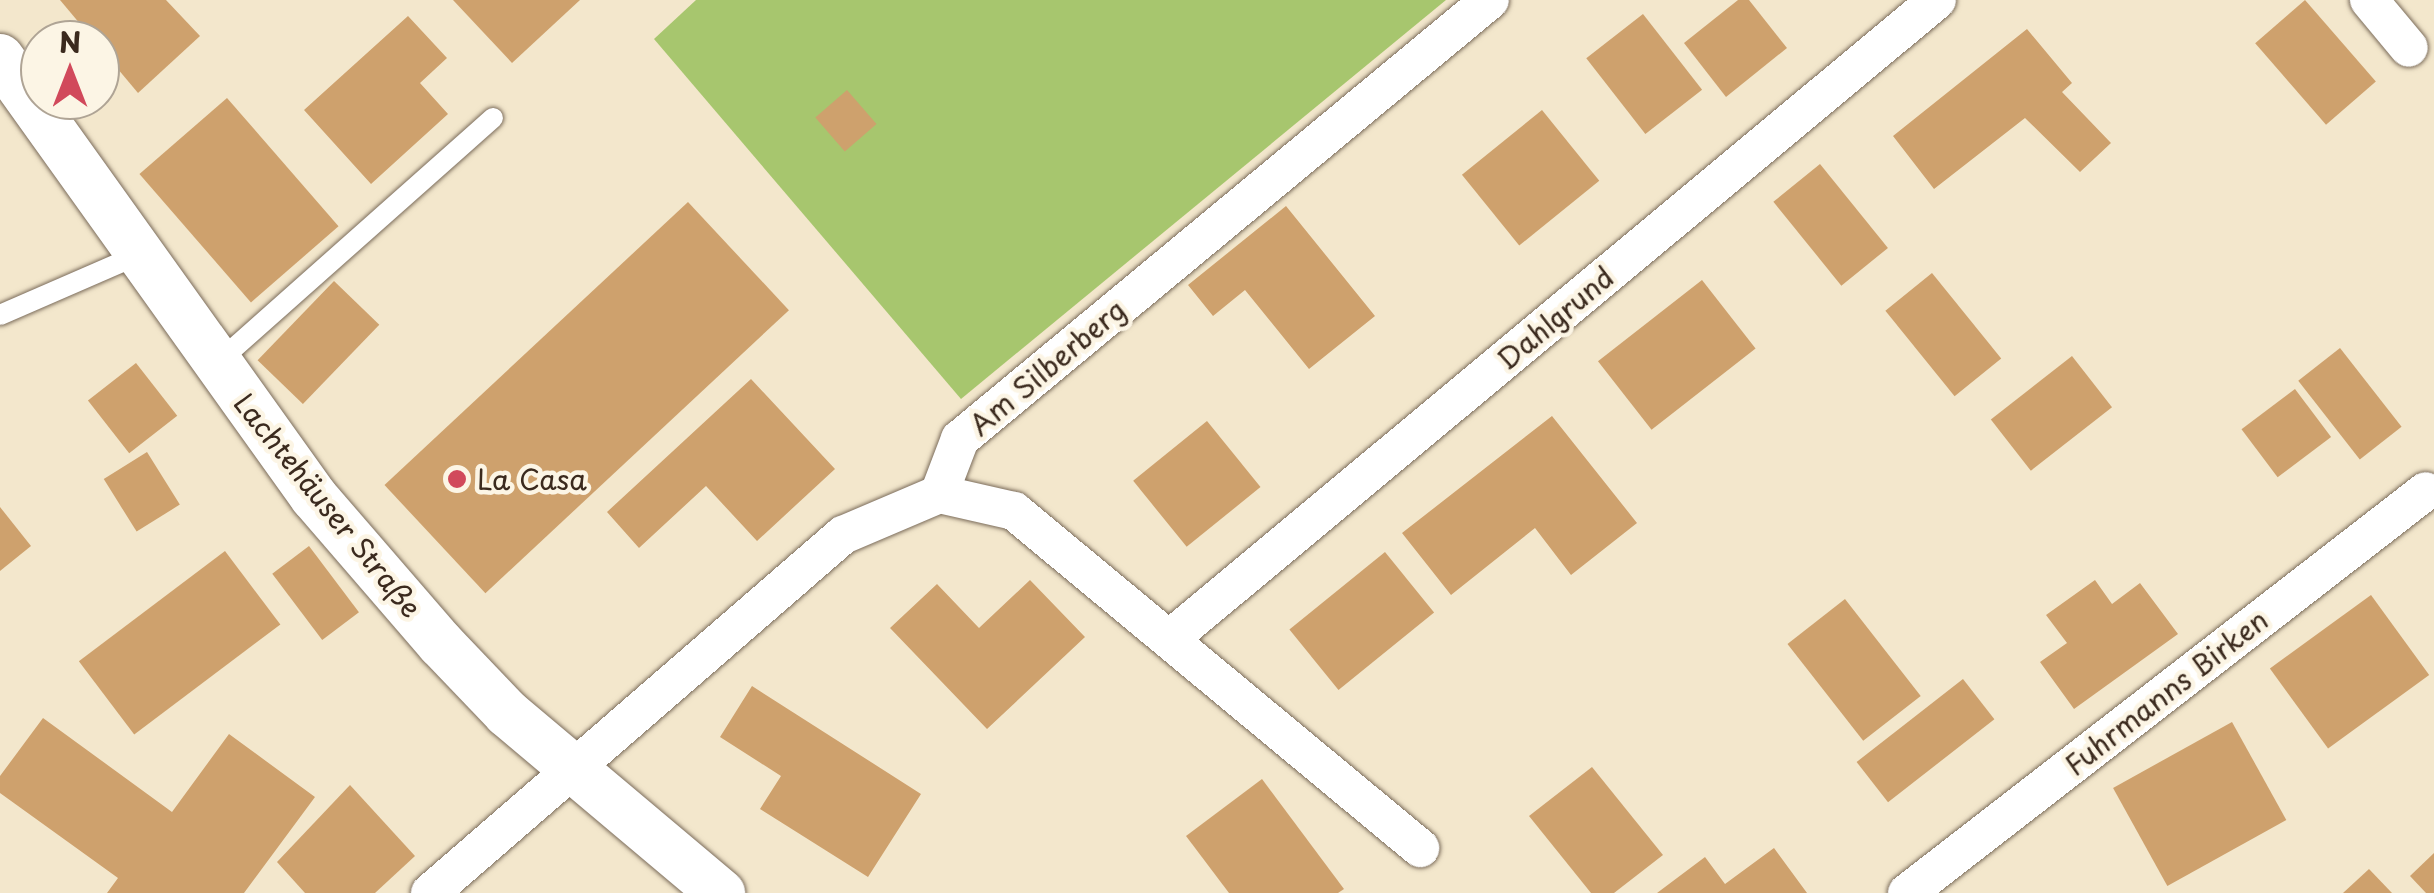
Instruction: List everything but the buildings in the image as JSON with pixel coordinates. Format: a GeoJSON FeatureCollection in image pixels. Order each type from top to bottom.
{"type":"FeatureCollection","features":[{"type":"Feature","properties":{"kind":"street","name":"Am Silberberg"},"geometry":{"type":"LineString","coordinates":[[939,494],[960,439],[1490,0]]}},
{"type":"Feature","properties":{"kind":"street","name":"Dahlgrund"},"geometry":{"type":"LineString","coordinates":[[1172,636],[1937,0]]}},
{"type":"Feature","properties":{"kind":"street"},"geometry":{"type":"LineString","coordinates":[[2369,0],[2410,48]]}},
{"type":"Feature","properties":{"kind":"street","name":"Lachtehäuser Straße"},"geometry":{"type":"LineString","coordinates":[[0,58],[216,364],[440,644],[575,773],[721,893]]}},
{"type":"Feature","properties":{"kind":"street","name":"Fuhrmanns Birken"},"geometry":{"type":"LineString","coordinates":[[1907,893],[2426,491]]}},
{"type":"Feature","properties":{"kind":"street"},"geometry":{"type":"LineString","coordinates":[[430,893],[575,773],[842,536],[939,494],[1014,511],[1172,636],[1420,848]]}},
{"type":"Feature","properties":{"kind":"lane"},"geometry":{"type":"LineString","coordinates":[[216,364],[493,118]]}},
{"type":"Feature","properties":{"kind":"lane"},"geometry":{"type":"LineString","coordinates":[[0,315],[141,253]]}},
{"type":"Feature","properties":{"kind":"green space"},"geometry":{"type":"Polygon","coordinates":[[[696,0],[1446,0],[961,399],[654,39],[696,0]]]}},
{"type":"Feature","properties":{"kind":"place","name":"La Casa"},"geometry":{"type":"Point","coordinates":[457,479]}}]}
